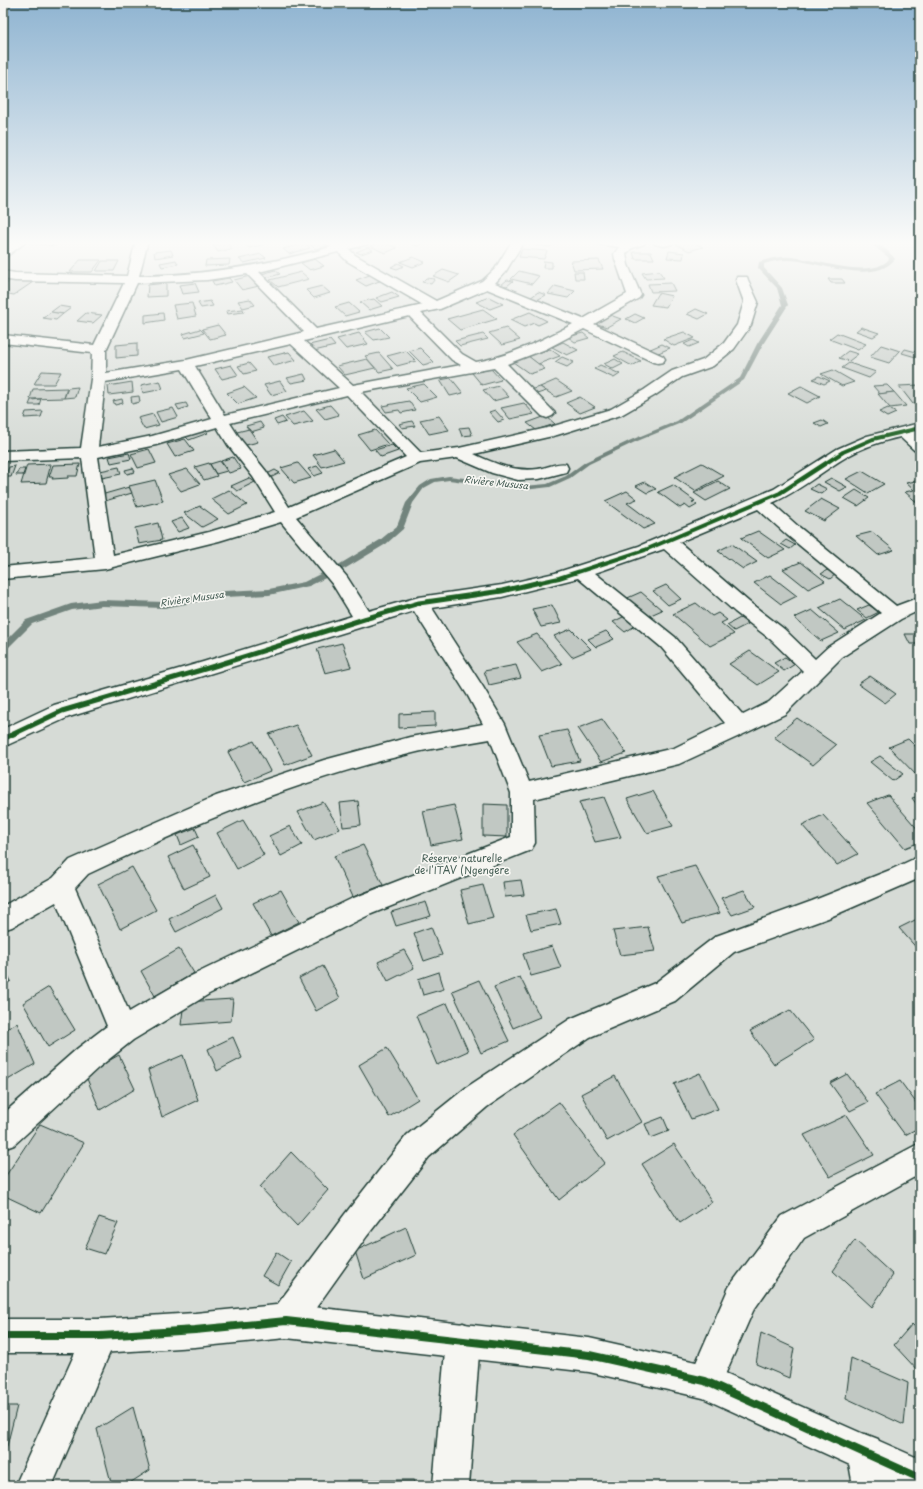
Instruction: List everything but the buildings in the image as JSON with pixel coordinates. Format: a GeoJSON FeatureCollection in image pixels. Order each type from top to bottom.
{"type":"FeatureCollection","features":[{"type":"Feature","properties":{"kind":"street"},"geometry":{"type":"LineString","coordinates":[[104,563],[89,453],[98,379],[99,350],[118,310]]}},
{"type":"Feature","properties":{"kind":"street"},"geometry":{"type":"LineString","coordinates":[[290,310],[313,334]]}},
{"type":"Feature","properties":{"kind":"street"},"geometry":{"type":"LineString","coordinates":[[98,379],[186,364],[418,310]]}},
{"type":"Feature","properties":{"kind":"street"},"geometry":{"type":"LineString","coordinates":[[551,310],[584,324],[658,359]]}},
{"type":"Feature","properties":{"kind":"street"},"geometry":{"type":"LineString","coordinates":[[3,456],[89,453],[121,448],[156,440],[221,421],[350,390],[497,363],[541,346],[607,310]]}},
{"type":"Feature","properties":{"kind":"street"},"geometry":{"type":"LineString","coordinates":[[3,574],[104,563],[213,538],[285,515],[417,458],[459,453],[551,432],[616,412],[650,393],[677,374],[708,363],[729,346],[744,325],[748,310]]}},
{"type":"Feature","properties":{"kind":"street"},"geometry":{"type":"LineString","coordinates":[[412,312],[457,357],[475,368]]}},
{"type":"Feature","properties":{"kind":"street"},"geometry":{"type":"LineString","coordinates":[[294,338],[350,390],[417,458]]}},
{"type":"Feature","properties":{"kind":"street"},"geometry":{"type":"LineString","coordinates":[[3,339],[99,350]]}},
{"type":"Feature","properties":{"kind":"street"},"geometry":{"type":"LineString","coordinates":[[497,363],[547,413]]}},
{"type":"Feature","properties":{"kind":"street"},"geometry":{"type":"LineString","coordinates":[[186,364],[234,442],[260,474],[285,515],[340,581],[364,619]]}},
{"type":"Feature","properties":{"kind":"street"},"geometry":{"type":"LineString","coordinates":[[3,738],[62,711],[208,668],[364,619],[419,603],[502,591],[559,578],[645,550],[780,493],[843,452],[874,439],[911,429],[920,447]]}},
{"type":"Feature","properties":{"kind":"street"},"geometry":{"type":"LineString","coordinates":[[459,453],[482,464],[509,474],[538,474],[560,468]]}},
{"type":"Feature","properties":{"kind":"street"},"geometry":{"type":"LineString","coordinates":[[760,501],[793,531],[894,614]]}},
{"type":"Feature","properties":{"kind":"street"},"geometry":{"type":"LineString","coordinates":[[666,541],[742,607],[777,634],[815,671]]}},
{"type":"Feature","properties":{"kind":"street"},"geometry":{"type":"LineString","coordinates":[[580,571],[668,642],[740,726]]}},
{"type":"Feature","properties":{"kind":"street"},"geometry":{"type":"LineString","coordinates":[[3,1134],[88,1058],[122,1031],[200,985],[360,907],[523,843],[522,793],[497,730],[476,692],[419,603]]}},
{"type":"Feature","properties":{"kind":"street"},"geometry":{"type":"LineString","coordinates":[[522,793],[679,755],[740,726],[777,708],[835,652],[894,614],[920,603]]}},
{"type":"Feature","properties":{"kind":"street"},"geometry":{"type":"LineString","coordinates":[[3,919],[62,886],[80,867],[135,841],[224,803],[332,766],[403,747],[497,730]]}},
{"type":"Feature","properties":{"kind":"street"},"geometry":{"type":"LineString","coordinates":[[286,1321],[356,1225],[418,1146],[477,1097],[580,1028],[665,992],[725,944],[913,875]]}},
{"type":"Feature","properties":{"kind":"street"},"geometry":{"type":"LineString","coordinates":[[62,886],[122,1031]]}},
{"type":"Feature","properties":{"kind":"street"},"geometry":{"type":"LineString","coordinates":[[705,1381],[741,1299],[793,1227],[920,1158]]}},
{"type":"Feature","properties":{"kind":"street"},"geometry":{"type":"LineString","coordinates":[[3,1336],[100,1336],[195,1330],[286,1321],[589,1355],[705,1381],[920,1478]]}},
{"type":"Feature","properties":{"kind":"street"},"geometry":{"type":"LineString","coordinates":[[33,1486],[100,1336]]}},
{"type":"Feature","properties":{"kind":"street"},"geometry":{"type":"LineString","coordinates":[[451,1486],[463,1340]]}},
{"type":"Feature","properties":{"kind":"street"},"geometry":{"type":"LineString","coordinates":[[865,1452],[871,1486]]}},
{"type":"Feature","properties":{"kind":"green space","name":"Réserve naturelle de l'ITAV (Ngengere"},"geometry":{"type":"Polygon","coordinates":[[[3,310],[920,310],[920,1486],[3,1486],[3,310]]]}},
{"type":"Feature","properties":{"kind":"waterway","name":"Rivière Mususa"},"geometry":{"type":"LineString","coordinates":[[3,648],[29,622],[71,607],[102,603],[164,605],[225,594],[269,592],[306,584],[343,566],[383,542],[400,527],[410,503],[422,487],[433,480],[449,478],[524,488],[548,486],[568,477],[587,463],[633,441],[679,422],[742,379],[760,344],[781,310]]}},
{"type":"Feature","properties":{"kind":"cycle path"},"geometry":{"type":"LineString","coordinates":[[3,739],[62,711],[208,668],[364,619],[419,603],[502,591],[559,578],[645,550],[780,493],[843,452],[873,439],[920,428]]}},
{"type":"Feature","properties":{"kind":"cycle path"},"geometry":{"type":"LineString","coordinates":[[3,1336],[100,1336],[195,1330],[286,1321],[589,1355],[705,1381],[920,1478]]}}]}
